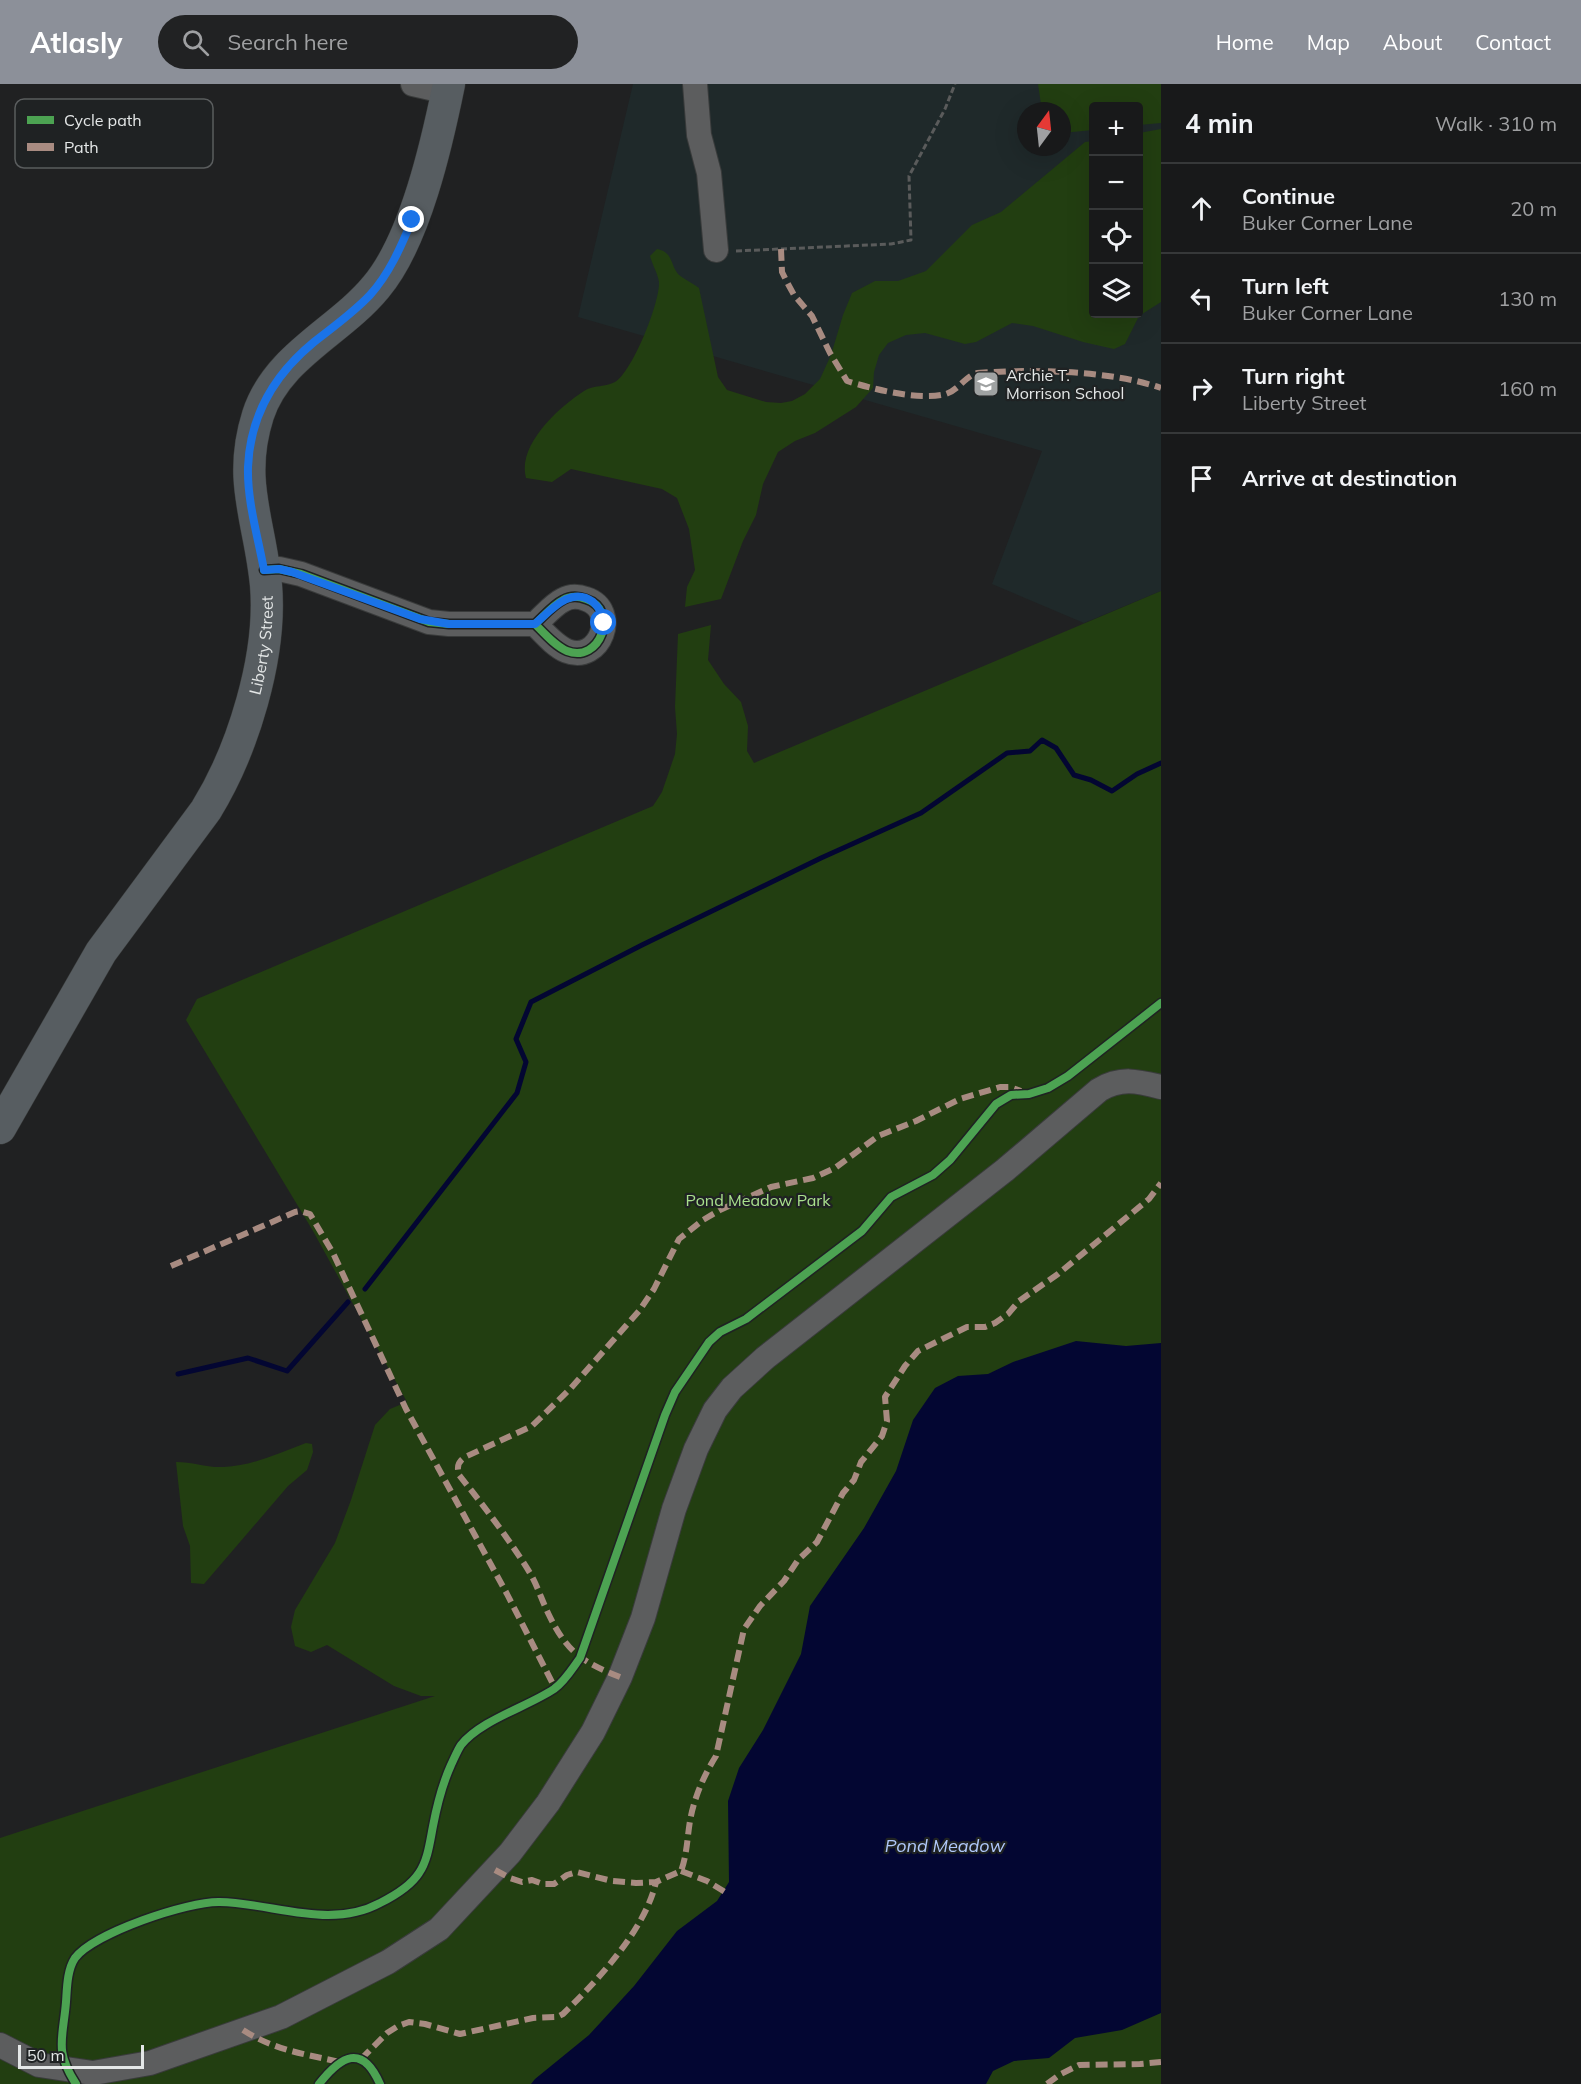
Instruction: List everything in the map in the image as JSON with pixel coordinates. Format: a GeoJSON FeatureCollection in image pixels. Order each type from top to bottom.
{"type":"FeatureCollection","features":[{"type":"Feature","properties":{"kind":"main road","name":"Liberty Street"},"geometry":{"type":"LineString","coordinates":[[0,1128],[101,952],[206,810],[220,785],[243,725],[260,670],[266,624],[264,570],[250,496],[248,470],[250,448],[259,413],[275,382],[293,361],[359,305],[386,274],[400,248],[417,204],[448,88]]}},
{"type":"Feature","properties":{"kind":"street"},"geometry":{"type":"LineString","coordinates":[[413,84],[448,88]]}},
{"type":"Feature","properties":{"kind":"street"},"geometry":{"type":"LineString","coordinates":[[695,84],[699,135],[709,173],[716,250]]}},
{"type":"Feature","properties":{"kind":"street"},"geometry":{"type":"LineString","coordinates":[[264,570],[279,569],[292,572],[429,622],[535,624]]}},
{"type":"Feature","properties":{"kind":"street"},"geometry":{"type":"LineString","coordinates":[[0,2045],[39,2065],[93,2073],[150,2063],[281,2017],[388,1962],[439,1929],[510,1853],[548,1803],[592,1732],[620,1677],[643,1618],[674,1509],[696,1449],[715,1410],[732,1388],[774,1351],[1005,1170],[1099,1090],[1111,1083],[1123,1081],[1161,1087]]}},
{"type":"Feature","properties":{"kind":"path"},"geometry":{"type":"LineString","coordinates":[[716,250],[891,244],[911,240],[909,176],[945,110],[955,84]]}},
{"type":"Feature","properties":{"kind":"shaded area","name":"Archie T. Morrison School"},"geometry":{"type":"Polygon","coordinates":[[[633,84],[1161,84],[1161,591],[1084,623],[992,584],[1042,451],[578,317],[633,84]]]}},
{"type":"Feature","properties":{"kind":"green space"},"geometry":{"type":"Polygon","coordinates":[[[1038,84],[1161,84],[1161,123],[1143,125],[1143,102],[1089,102],[1089,130],[1071,132],[1071,102],[1041,102],[1038,84]]]}},
{"type":"Feature","properties":{"kind":"green space"},"geometry":{"type":"Polygon","coordinates":[[[1161,129],[1161,302],[1143,313],[1143,156],[1143,132],[1161,129]]]}},
{"type":"Feature","properties":{"kind":"green space"},"geometry":{"type":"Polygon","coordinates":[[[1085,142],[1089,142],[1089,318],[1138,318],[1125,344],[1114,349],[1033,326],[1012,323],[976,342],[965,344],[925,333],[906,335],[888,343],[879,355],[874,372],[873,388],[856,407],[815,433],[795,441],[778,452],[763,484],[756,515],[743,541],[721,599],[685,607],[687,587],[695,570],[689,529],[677,498],[662,489],[571,469],[552,482],[526,478],[525,465],[528,453],[542,428],[552,417],[584,391],[615,382],[630,365],[655,305],[659,282],[650,256],[657,249],[669,256],[678,274],[699,288],[718,377],[727,390],[766,402],[792,401],[805,394],[820,379],[831,355],[852,293],[875,281],[898,281],[926,271],[972,225],[1001,212],[1085,142]]]}},
{"type":"Feature","properties":{"kind":"green space","name":"Pond Meadow Park"},"geometry":{"type":"Polygon","coordinates":[[[1161,591],[1161,2084],[0,2084],[0,1838],[435,1696],[421,1696],[394,1686],[327,1645],[311,1652],[295,1646],[291,1627],[295,1610],[335,1543],[375,1425],[390,1409],[407,1402],[313,1231],[186,1020],[197,999],[653,806],[662,792],[675,754],[678,634],[711,625],[708,660],[724,684],[741,702],[748,726],[747,751],[754,763],[1161,591]]]}},
{"type":"Feature","properties":{"kind":"green space"},"geometry":{"type":"Polygon","coordinates":[[[306,1443],[312,1444],[313,1452],[307,1470],[288,1486],[204,1584],[191,1583],[190,1546],[183,1526],[176,1462],[218,1467],[234,1466],[265,1458],[306,1443]]]}},
{"type":"Feature","properties":{"kind":"water","name":"Pond Meadow"},"geometry":{"type":"Polygon","coordinates":[[[1076,1341],[1126,1346],[1161,1343],[1161,2013],[1122,2030],[1075,2038],[1049,2058],[1014,2061],[993,2071],[986,2084],[531,2084],[589,2035],[634,1986],[677,1931],[717,1901],[729,1882],[728,1801],[739,1768],[763,1730],[801,1654],[810,1606],[864,1528],[896,1471],[913,1420],[935,1388],[958,1376],[988,1374],[1013,1362],[1076,1341]]]}},
{"type":"Feature","properties":{"kind":"waterway"},"geometry":{"type":"LineString","coordinates":[[365,1289],[517,1093],[526,1062],[516,1039],[531,1002],[821,858],[921,813],[1007,753],[1030,751],[1042,740],[1056,748],[1074,775],[1091,780],[1112,791],[1137,774],[1161,763]]}},
{"type":"Feature","properties":{"kind":"waterway"},"geometry":{"type":"LineString","coordinates":[[178,1374],[248,1358],[287,1371],[348,1302]]}},
{"type":"Feature","properties":{"kind":"marked path"},"geometry":{"type":"LineString","coordinates":[[781,249],[782,272],[794,295],[812,316],[847,381],[896,393],[935,396],[954,390],[977,373],[1046,371],[1094,374],[1161,388]]}},
{"type":"Feature","properties":{"kind":"marked path"},"geometry":{"type":"LineString","coordinates":[[620,1677],[586,1661],[562,1638],[530,1573],[496,1523],[459,1475],[459,1463],[465,1457],[532,1426],[571,1388],[639,1311],[654,1289],[679,1239],[703,1220],[771,1187],[813,1178],[835,1168],[878,1136],[916,1121],[960,1099],[1000,1087],[1010,1087],[1021,1091]]}},
{"type":"Feature","properties":{"kind":"marked path"},"geometry":{"type":"LineString","coordinates":[[495,1870],[522,1882],[532,1880],[543,1884],[554,1884],[567,1875],[577,1872],[612,1881],[636,1883],[656,1882],[681,1871],[694,1804],[716,1756],[744,1629],[760,1606],[784,1581],[798,1560],[817,1542],[843,1493],[854,1480],[861,1462],[882,1436],[887,1421],[885,1397],[905,1366],[918,1351],[967,1327],[985,1327],[1008,1314],[1019,1301],[1058,1274],[1149,1199],[1161,1183]]}},
{"type":"Feature","properties":{"kind":"marked path"},"geometry":{"type":"LineString","coordinates":[[171,1266],[295,1212],[310,1214],[333,1253],[406,1409],[507,1594],[555,1688]]}},
{"type":"Feature","properties":{"kind":"marked path"},"geometry":{"type":"LineString","coordinates":[[681,1871],[707,1881],[725,1892]]}},
{"type":"Feature","properties":{"kind":"marked path"},"geometry":{"type":"LineString","coordinates":[[361,2059],[387,2033],[409,2022],[460,2034],[533,2018],[557,2017],[563,2014],[605,1970],[631,1936],[642,1918],[656,1882]]}},
{"type":"Feature","properties":{"kind":"marked path"},"geometry":{"type":"LineString","coordinates":[[243,2030],[278,2047],[340,2062]]}},
{"type":"Feature","properties":{"kind":"marked path"},"geometry":{"type":"LineString","coordinates":[[1047,2084],[1079,2065],[1161,2062]]}},
{"type":"Feature","properties":{"kind":"cycle path"},"geometry":{"type":"LineString","coordinates":[[264,570],[279,569],[301,574],[429,622],[535,624],[558,646],[567,651],[579,653],[589,650],[596,643],[602,634],[604,624],[602,614],[596,605],[580,597],[559,602],[535,624]]}},
{"type":"Feature","properties":{"kind":"cycle path"},"geometry":{"type":"LineString","coordinates":[[76,2084],[65,2062],[62,2044],[70,1968],[75,1958],[85,1948],[143,1920],[205,1903],[240,1903],[301,1913],[341,1914],[361,1911],[380,1903],[411,1883],[425,1862],[442,1788],[461,1745],[480,1728],[554,1689],[565,1679],[580,1658],[665,1415],[675,1392],[709,1342],[720,1332],[746,1319],[862,1231],[891,1197],[933,1175],[950,1160],[996,1104],[1011,1095],[1029,1094],[1048,1088],[1068,1076],[1161,1003]]}},
{"type":"Feature","properties":{"kind":"cycle path"},"geometry":{"type":"LineString","coordinates":[[319,2084],[335,2066],[351,2058],[366,2063],[380,2084]]}},
{"type":"Feature","properties":{"kind":"place","name":"Archie T. Morrison School"},"geometry":{"type":"Point","coordinates":[986,384]}},
{"type":"Feature","properties":{"kind":"route"},"geometry":{"type":"LineString","coordinates":[[412,220],[400,248],[378,286],[350,314],[293,361],[269,391],[259,413],[250,448],[248,470],[250,496],[264,570],[279,569],[292,572],[439,624],[535,624],[560,602],[575,597],[593,602],[600,610],[604,623]]}}]}
